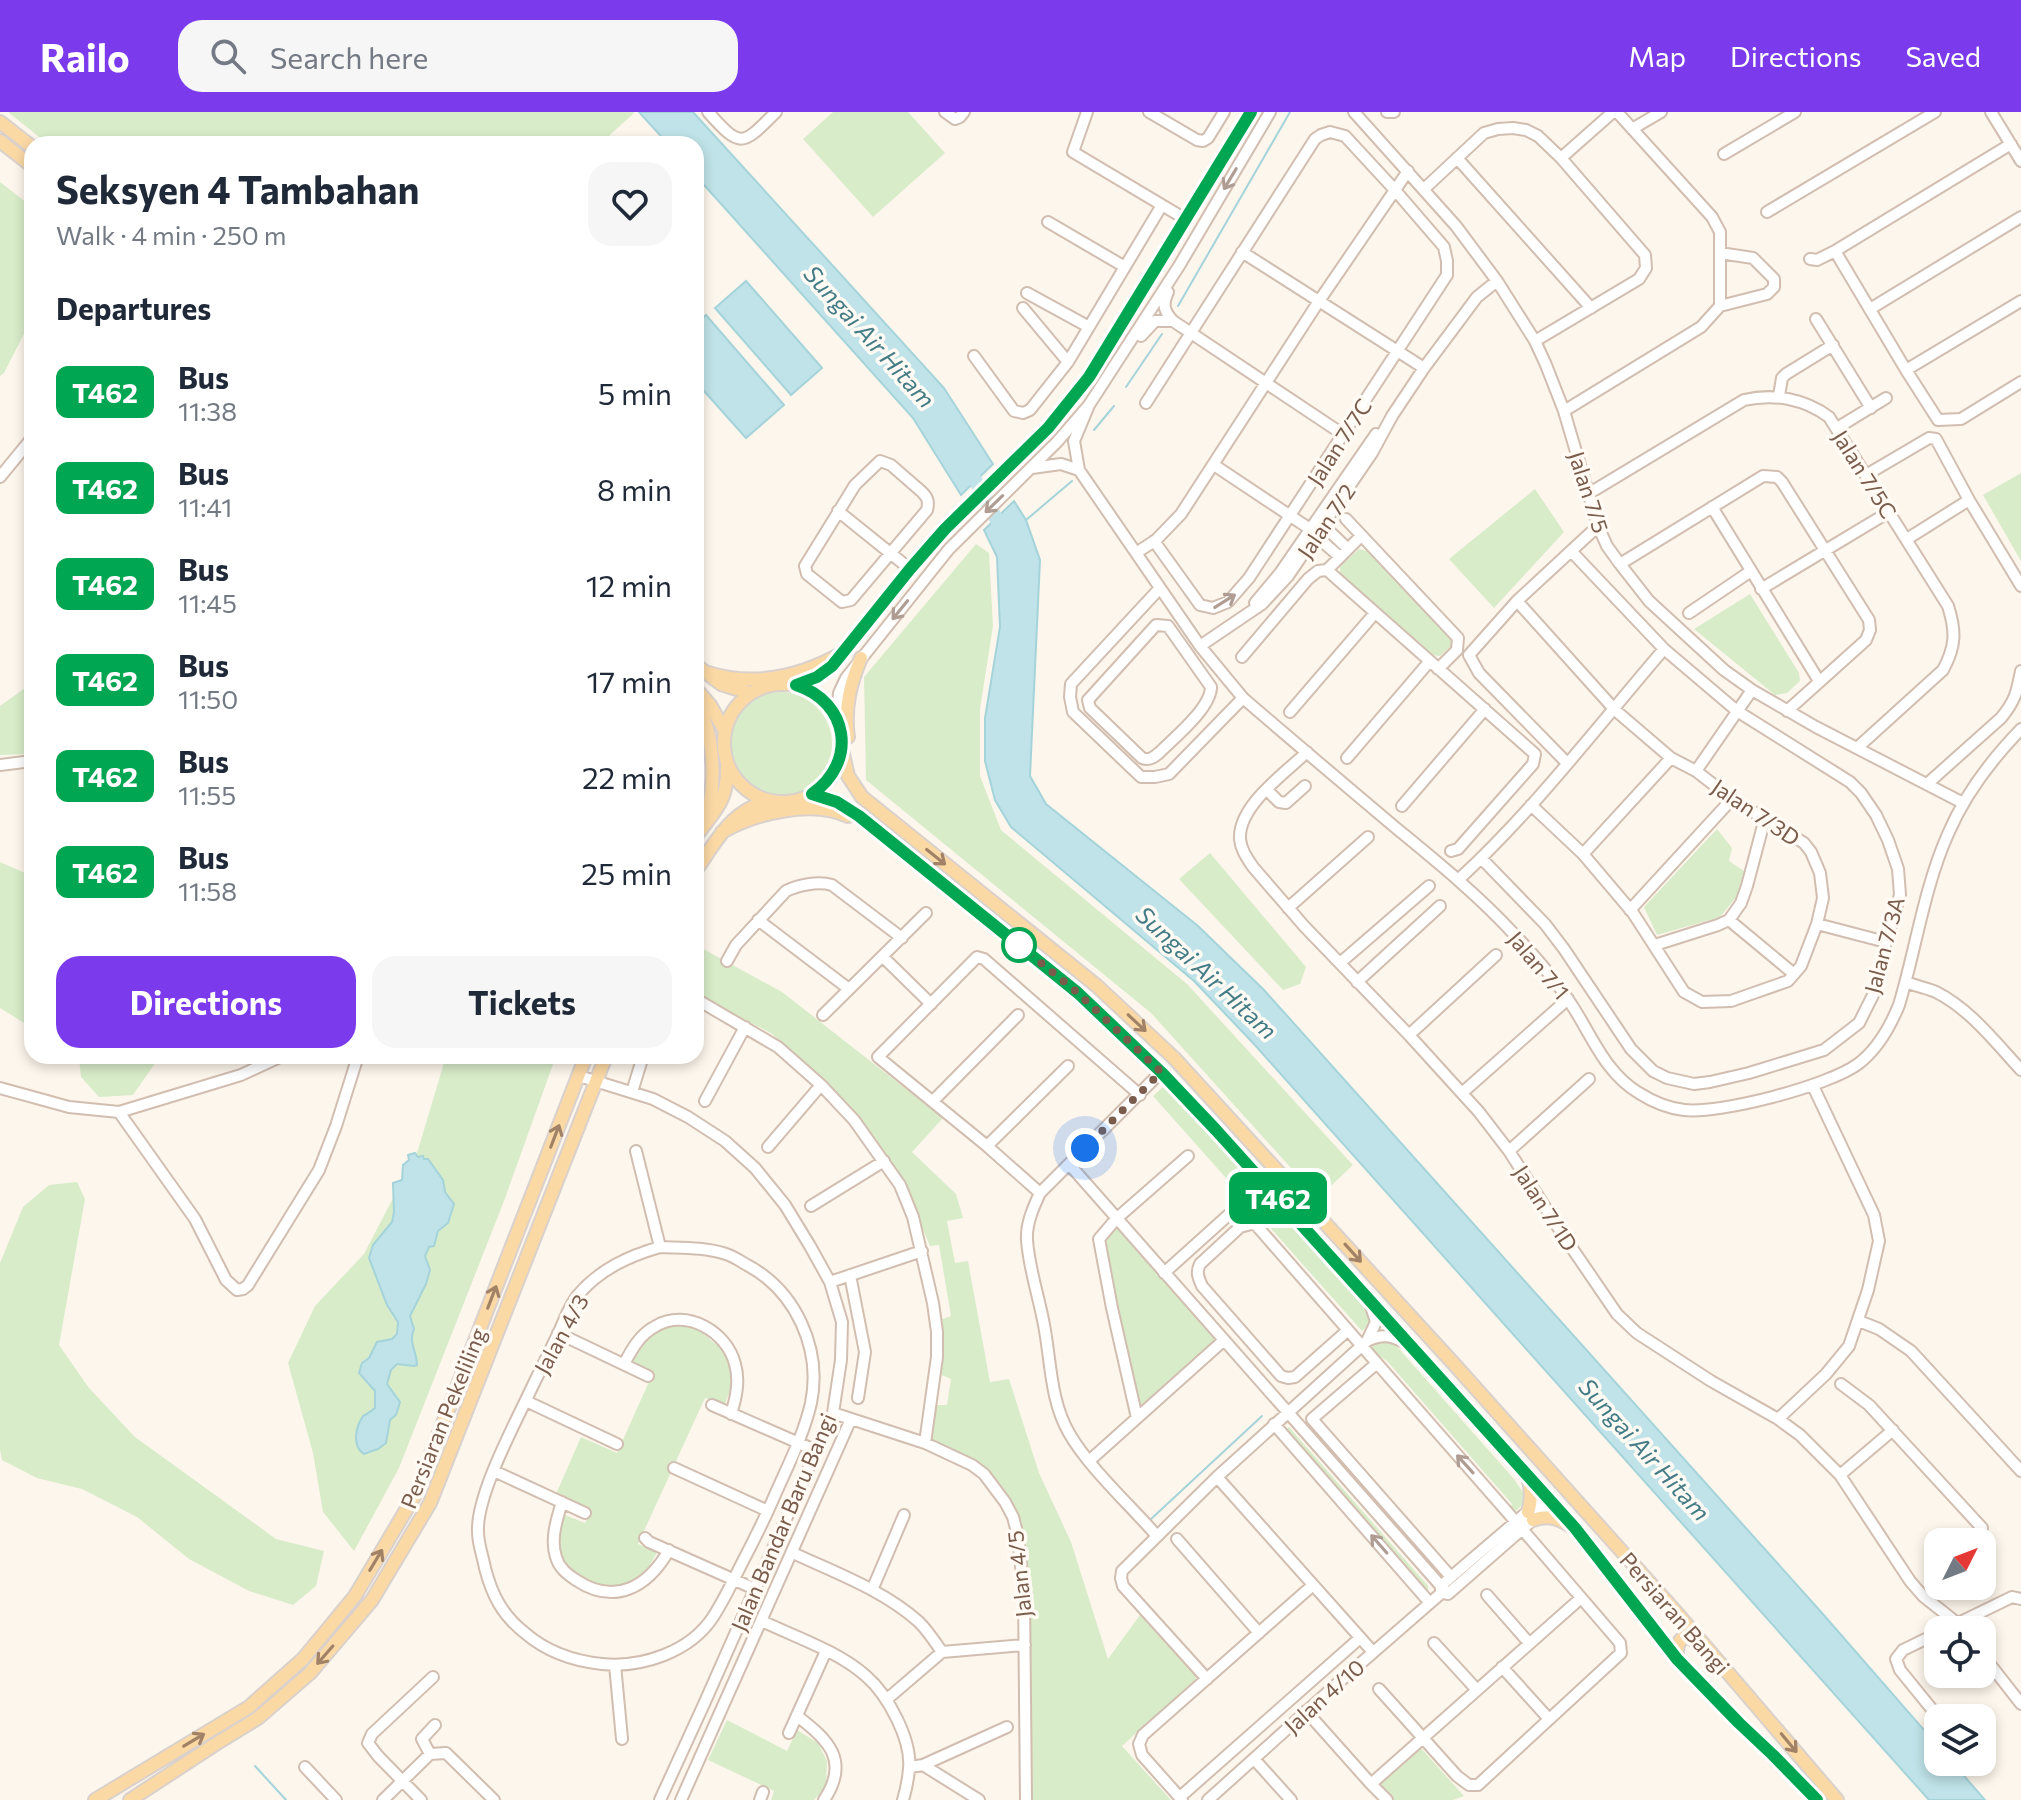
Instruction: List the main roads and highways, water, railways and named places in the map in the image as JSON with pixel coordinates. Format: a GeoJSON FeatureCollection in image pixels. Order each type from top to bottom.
{"type":"FeatureCollection","features":[{"type":"Feature","properties":{"kind":"main road"},"geometry":{"type":"LineString","coordinates":[[0,122],[24,141]]}},
{"type":"Feature","properties":{"kind":"main road"},"geometry":{"type":"LineString","coordinates":[[0,141],[24,160]]}},
{"type":"Feature","properties":{"kind":"main road"},"geometry":{"type":"LineString","coordinates":[[704,670],[742,680],[776,678],[807,670],[846,651]]}},
{"type":"Feature","properties":{"kind":"main road"},"geometry":{"type":"LineString","coordinates":[[861,658],[848,695],[846,727],[853,767],[875,809]]}},
{"type":"Feature","properties":{"kind":"main road"},"geometry":{"type":"LineString","coordinates":[[704,672],[726,686],[750,693]]}},
{"type":"Feature","properties":{"kind":"main road"},"geometry":{"type":"LineString","coordinates":[[704,825],[724,797],[727,787],[724,747],[729,718],[735,706],[750,693],[772,684],[796,685],[823,699],[837,718],[842,750],[829,780],[812,794],[790,802],[757,796],[734,776],[727,762]]}},
{"type":"Feature","properties":{"kind":"main road"},"geometry":{"type":"LineString","coordinates":[[704,698],[725,731]]}},
{"type":"Feature","properties":{"kind":"main road"},"geometry":{"type":"LineString","coordinates":[[704,719],[713,781],[710,805],[704,820]]}},
{"type":"Feature","properties":{"kind":"main road","name":"Persiaran Bangi"},"geometry":{"type":"LineString","coordinates":[[842,750],[850,782],[862,797],[1097,986],[1174,1058],[1676,1612],[1837,1800]]}},
{"type":"Feature","properties":{"kind":"main road","name":"Persiaran Bangi"},"geometry":{"type":"LineString","coordinates":[[812,794],[837,802],[859,816],[1078,993],[1161,1072],[1527,1475],[1551,1497],[1677,1659],[1817,1800]]}},
{"type":"Feature","properties":{"kind":"main road"},"geometry":{"type":"LineString","coordinates":[[704,858],[733,819],[745,810],[772,801]]}},
{"type":"Feature","properties":{"kind":"main road"},"geometry":{"type":"LineString","coordinates":[[722,832],[759,815],[815,808],[838,811],[879,833]]}},
{"type":"Feature","properties":{"kind":"main road","name":"Persiaran Pekeliling"},"geometry":{"type":"LineString","coordinates":[[95,1800],[249,1707],[303,1659],[355,1596],[415,1495],[583,1064]]}},
{"type":"Feature","properties":{"kind":"main road","name":"Persiaran Pekeliling"},"geometry":{"type":"LineString","coordinates":[[133,1798],[258,1718],[310,1673],[372,1600],[430,1503],[603,1064]]}},
{"type":"Feature","properties":{"kind":"main road"},"geometry":{"type":"LineString","coordinates":[[1484,1399],[1489,1413],[1550,1481],[1551,1497],[1568,1501],[1655,1598],[1676,1612]]}},
{"type":"Feature","properties":{"kind":"main road"},"geometry":{"type":"LineString","coordinates":[[1527,1475],[1530,1516],[1557,1518],[1575,1528]]}},
{"type":"Feature","properties":{"kind":"main road"},"geometry":{"type":"LineString","coordinates":[[1677,1659],[1679,1641],[1684,1637],[1708,1648]]}},
{"type":"Feature","properties":{"kind":"main road"},"geometry":{"type":"LineString","coordinates":[[127,1781],[136,1790],[133,1798]]}},
{"type":"Feature","properties":{"kind":"water"},"geometry":{"type":"Polygon","coordinates":[[[639,112],[693,112],[944,388],[993,464],[961,495],[913,418],[704,185],[704,136],[661,136],[639,112]]]}},
{"type":"Feature","properties":{"kind":"water"},"geometry":{"type":"Polygon","coordinates":[[[746,281],[822,368],[791,395],[715,308],[746,281]]]}},
{"type":"Feature","properties":{"kind":"water"},"geometry":{"type":"Polygon","coordinates":[[[706,315],[784,405],[746,438],[704,391],[706,315]]]}},
{"type":"Feature","properties":{"kind":"water"},"geometry":{"type":"Polygon","coordinates":[[[1014,501],[1026,520],[1040,560],[1030,776],[1046,804],[1198,926],[1264,990],[1924,1730],[1924,1776],[1964,1776],[1985,1800],[1929,1800],[1254,1044],[1194,981],[1011,827],[995,800],[985,761],[985,718],[1000,627],[997,557],[984,530],[1014,501]]]}},
{"type":"Feature","properties":{"kind":"water"},"geometry":{"type":"Polygon","coordinates":[[[415,1153],[428,1159],[443,1180],[445,1192],[454,1204],[448,1223],[438,1231],[434,1246],[429,1247],[425,1256],[430,1270],[410,1316],[417,1365],[397,1364],[391,1370],[387,1384],[400,1402],[396,1415],[390,1420],[386,1443],[364,1454],[356,1442],[357,1431],[363,1416],[375,1408],[375,1391],[359,1373],[362,1363],[369,1358],[377,1342],[392,1339],[397,1334],[398,1322],[387,1305],[369,1258],[373,1245],[392,1222],[393,1183],[402,1180],[403,1165],[409,1160],[408,1155],[415,1153]]]}},
{"type":"Feature","properties":{"kind":"waterway"},"geometry":{"type":"LineString","coordinates":[[1178,306],[1290,112]]}},
{"type":"Feature","properties":{"kind":"waterway"},"geometry":{"type":"LineString","coordinates":[[1126,387],[1162,334]]}},
{"type":"Feature","properties":{"kind":"waterway"},"geometry":{"type":"LineString","coordinates":[[1094,430],[1114,406]]}},
{"type":"Feature","properties":{"kind":"waterway","name":"Sungai Air Hitam"},"geometry":{"type":"LineString","coordinates":[[967,465],[1005,535]]}},
{"type":"Feature","properties":{"kind":"waterway"},"geometry":{"type":"LineString","coordinates":[[1026,520],[1072,481]]}},
{"type":"Feature","properties":{"kind":"waterway"},"geometry":{"type":"LineString","coordinates":[[1151,1519],[1262,1416]]}},
{"type":"Feature","properties":{"kind":"waterway"},"geometry":{"type":"LineString","coordinates":[[255,1766],[286,1800]]}}]}
